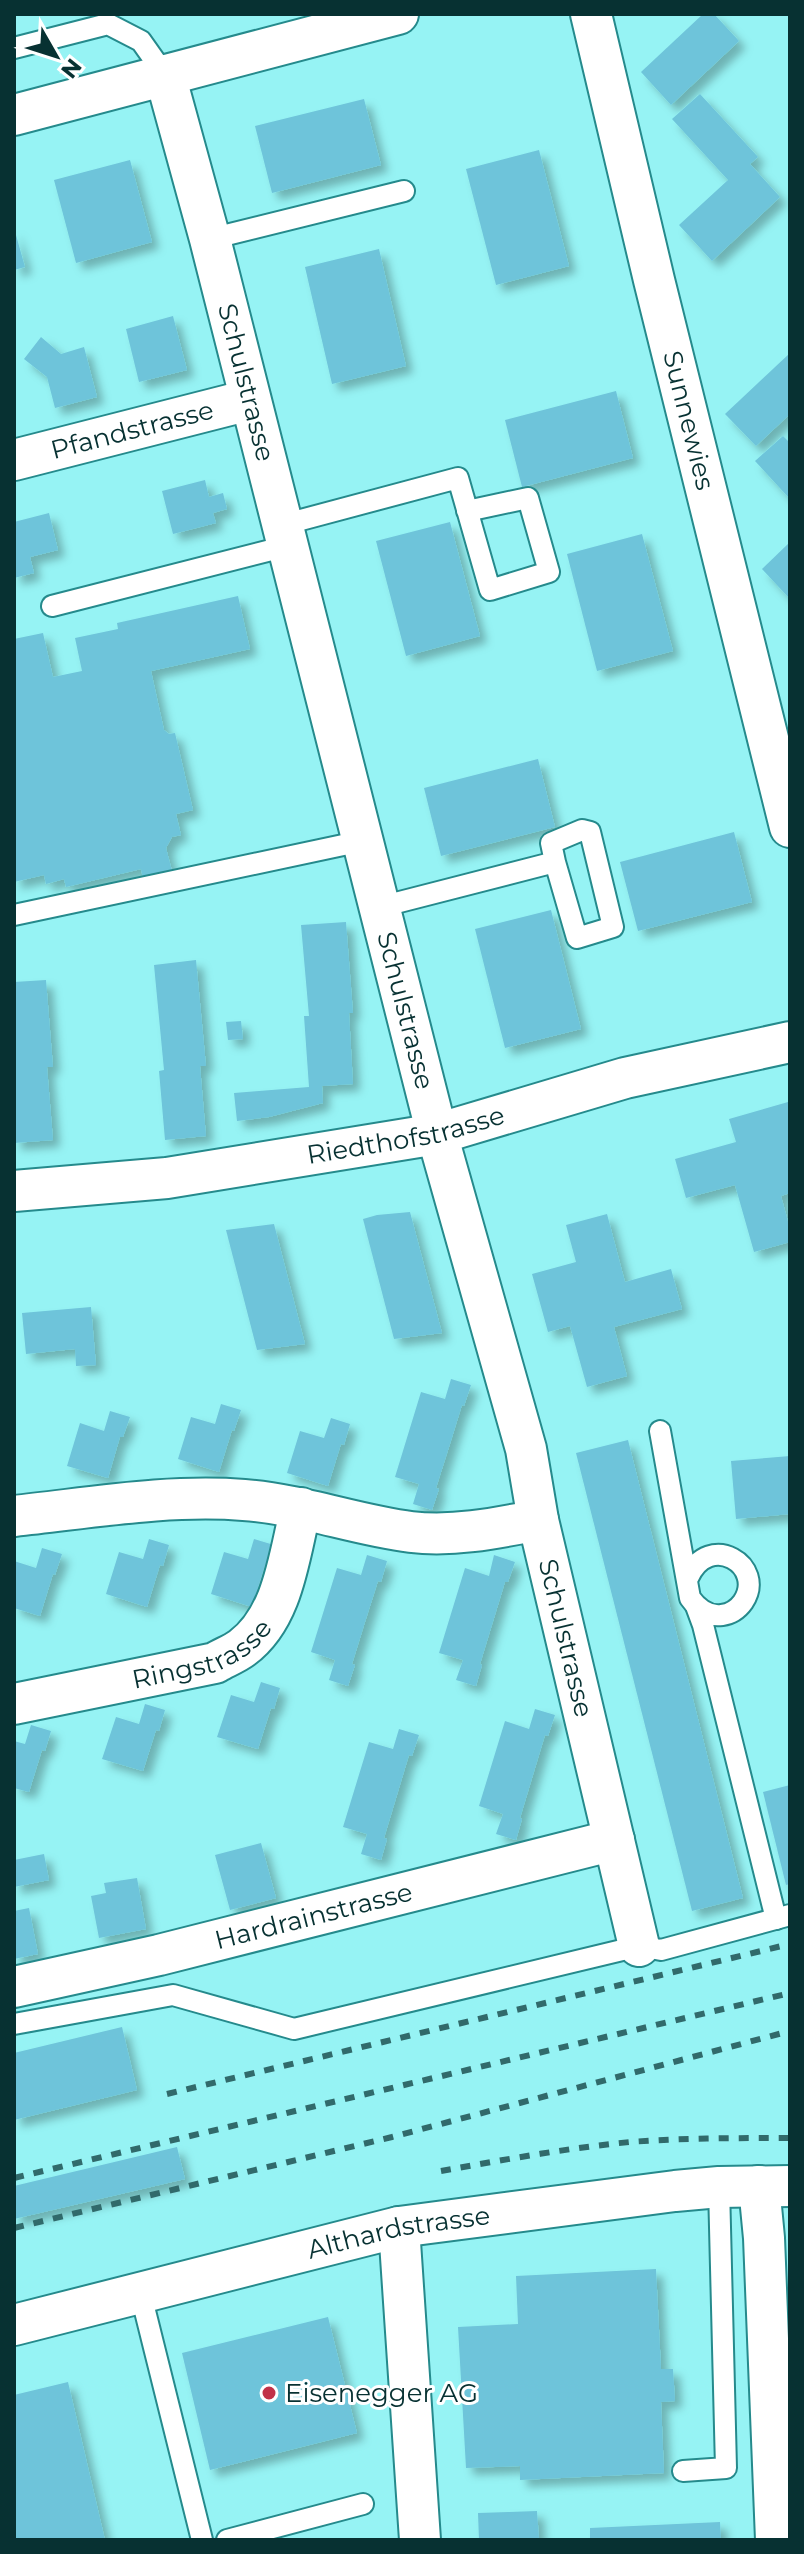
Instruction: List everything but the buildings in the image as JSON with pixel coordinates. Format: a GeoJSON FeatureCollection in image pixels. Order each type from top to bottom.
{"type":"FeatureCollection","features":[{"type":"Feature","properties":{"kind":"street"},"geometry":{"type":"LineString","coordinates":[[14,115],[398,14]]}},
{"type":"Feature","properties":{"kind":"street","name":"Sunnewies"},"geometry":{"type":"LineString","coordinates":[[591,14],[790,827]]}},
{"type":"Feature","properties":{"kind":"street","name":"Schulstrasse"},"geometry":{"type":"LineString","coordinates":[[165,75],[210,239],[437,1134],[526,1449],[538,1520],[639,1946]]}},
{"type":"Feature","properties":{"kind":"street","name":"Pfandstrasse"},"geometry":{"type":"LineString","coordinates":[[14,460],[249,400]]}},
{"type":"Feature","properties":{"kind":"street","name":"Riedthofstrasse"},"geometry":{"type":"LineString","coordinates":[[14,1191],[167,1178],[437,1134],[625,1078],[790,1042]]}},
{"type":"Feature","properties":{"kind":"street"},"geometry":{"type":"LineString","coordinates":[[14,1516],[185,1499],[246,1500],[301,1508],[412,1532],[470,1532],[538,1520]]}},
{"type":"Feature","properties":{"kind":"street","name":"Ringstrasse"},"geometry":{"type":"LineString","coordinates":[[14,1704],[215,1663],[242,1648],[260,1629],[276,1604],[301,1508]]}},
{"type":"Feature","properties":{"kind":"street","name":"Hardrainstrasse"},"geometry":{"type":"LineString","coordinates":[[14,1987],[159,1955],[614,1840]]}},
{"type":"Feature","properties":{"kind":"street"},"geometry":{"type":"LineString","coordinates":[[774,2186],[764,2238],[776,2540]]}},
{"type":"Feature","properties":{"kind":"street","name":"Althardstrasse"},"geometry":{"type":"LineString","coordinates":[[14,2325],[399,2227],[719,2187],[774,2186]]}},
{"type":"Feature","properties":{"kind":"street"},"geometry":{"type":"LineString","coordinates":[[399,2227],[420,2540]]}},
{"type":"Feature","properties":{"kind":"lane"},"geometry":{"type":"LineString","coordinates":[[14,48],[108,24],[141,41],[165,75]]}},
{"type":"Feature","properties":{"kind":"lane"},"geometry":{"type":"LineString","coordinates":[[210,239],[404,191]]}},
{"type":"Feature","properties":{"kind":"lane"},"geometry":{"type":"LineString","coordinates":[[52,606],[284,536],[458,478],[467,511],[490,590],[549,572],[528,498],[467,511]]}},
{"type":"Feature","properties":{"kind":"lane"},"geometry":{"type":"LineString","coordinates":[[582,830],[590,832],[613,927],[577,938],[555,862],[551,843],[582,830]]}},
{"type":"Feature","properties":{"kind":"lane"},"geometry":{"type":"LineString","coordinates":[[14,915],[362,841]]}},
{"type":"Feature","properties":{"kind":"lane"},"geometry":{"type":"LineString","coordinates":[[380,907],[555,862]]}},
{"type":"Feature","properties":{"kind":"lane"},"geometry":{"type":"LineString","coordinates":[[660,1431],[688,1578]]}},
{"type":"Feature","properties":{"kind":"lane"},"geometry":{"type":"LineString","coordinates":[[14,2024],[173,1995],[294,2029],[639,1946],[661,1950],[783,1917],[703,1625],[687,1588],[692,1568],[708,1556],[719,1554],[738,1561],[748,1579],[745,1599],[731,1612],[712,1615],[696,1606]]}},
{"type":"Feature","properties":{"kind":"lane"},"geometry":{"type":"LineString","coordinates":[[683,2471],[726,2468],[719,2187]]}},
{"type":"Feature","properties":{"kind":"lane"},"geometry":{"type":"LineString","coordinates":[[140,2291],[202,2540]]}},
{"type":"Feature","properties":{"kind":"lane"},"geometry":{"type":"LineString","coordinates":[[227,2540],[363,2504]]}},
{"type":"Feature","properties":{"kind":"railway"},"geometry":{"type":"LineString","coordinates":[[167,2094],[790,1944]]}},
{"type":"Feature","properties":{"kind":"railway"},"geometry":{"type":"LineString","coordinates":[[14,2178],[790,1993]]}},
{"type":"Feature","properties":{"kind":"railway"},"geometry":{"type":"LineString","coordinates":[[14,2228],[392,2137],[790,2031]]}},
{"type":"Feature","properties":{"kind":"railway"},"geometry":{"type":"LineString","coordinates":[[441,2171],[630,2142],[790,2138]]}},
{"type":"Feature","properties":{"kind":"place","name":"Eisenegger AG"},"geometry":{"type":"Point","coordinates":[269,2393]}}]}
